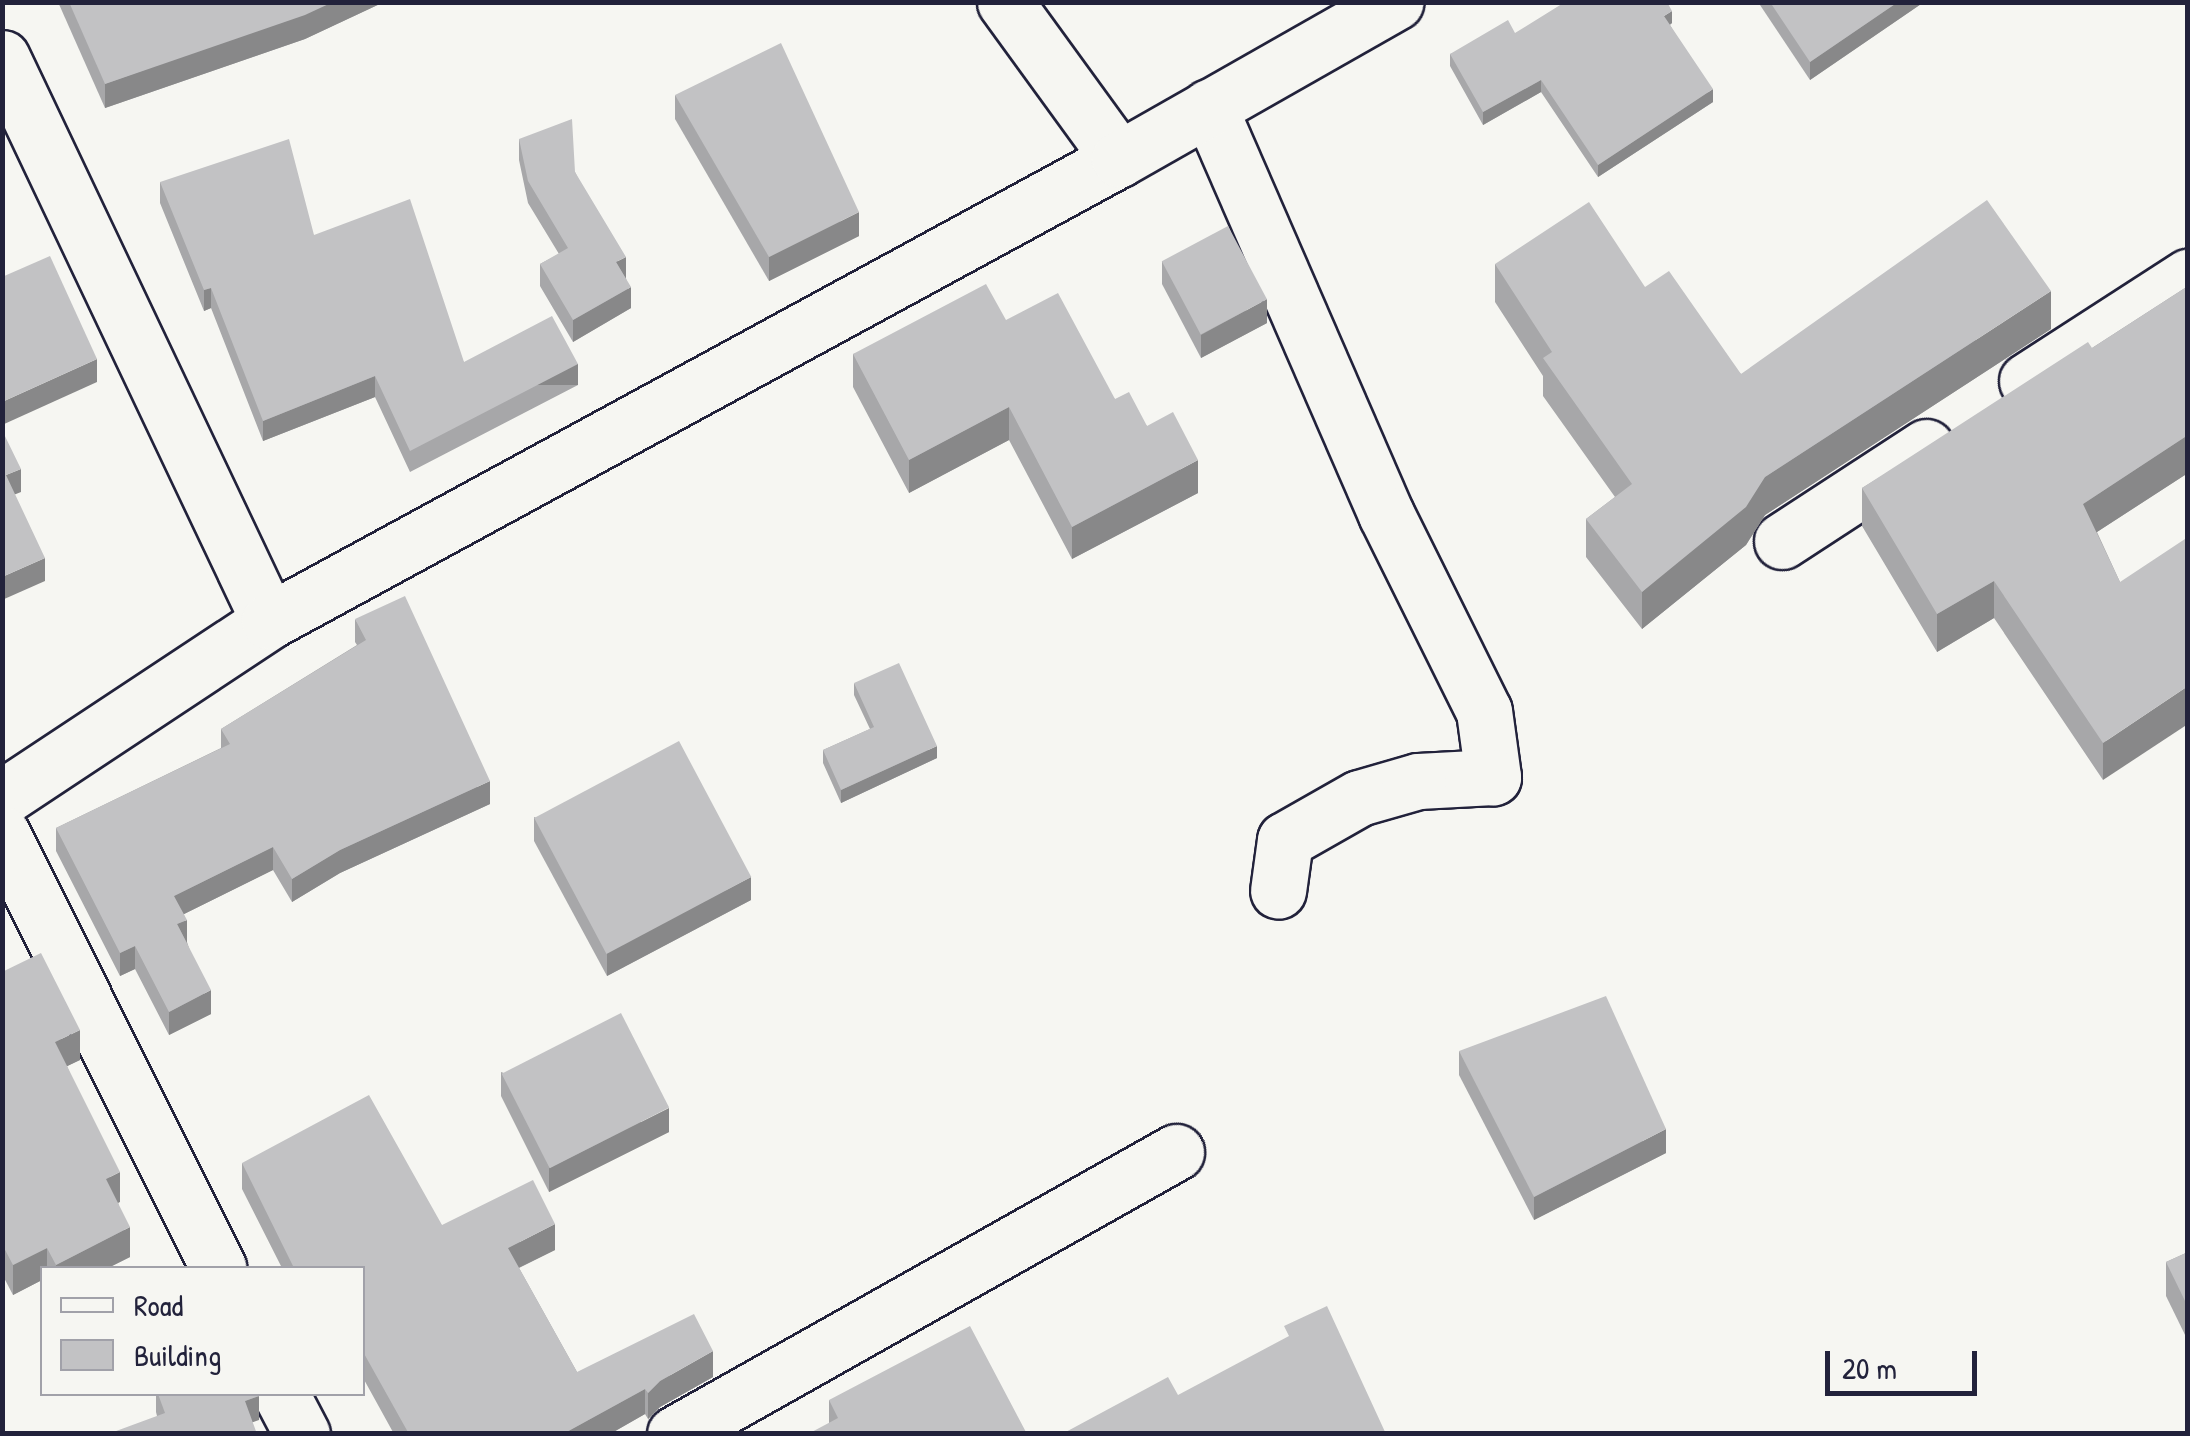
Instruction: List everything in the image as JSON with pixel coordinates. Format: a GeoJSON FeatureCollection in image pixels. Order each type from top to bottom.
{"type":"FeatureCollection","features":[{"type":"Feature","properties":{"kind":"street"},"geometry":{"type":"LineString","coordinates":[[1005,2],[1120,158]]}},
{"type":"Feature","properties":{"kind":"street"},"geometry":{"type":"LineString","coordinates":[[2,798],[269,620],[1120,158],[1395,2]]}},
{"type":"Feature","properties":{"kind":"street"},"geometry":{"type":"LineString","coordinates":[[2,58],[269,620]]}},
{"type":"Feature","properties":{"kind":"street"},"geometry":{"type":"LineString","coordinates":[[1208,107],[1386,514],[1484,711],[1493,777],[1418,781],[1360,798],[1285,840],[1278,891]]}},
{"type":"Feature","properties":{"kind":"street"},"geometry":{"type":"LineString","coordinates":[[1782,542],[2188,276]]}},
{"type":"Feature","properties":{"kind":"street"},"geometry":{"type":"LineString","coordinates":[[2,834],[217,1266]]}},
{"type":"Feature","properties":{"kind":"street"},"geometry":{"type":"LineString","coordinates":[[675,1434],[1176,1152]]}},
{"type":"Feature","properties":{"kind":"street"},"geometry":{"type":"LineString","coordinates":[[282,1396],[302,1434]]}},
{"type":"Feature","properties":{"kind":"building"},"geometry":{"type":"Polygon","coordinates":[[[69,2],[333,2],[105,84],[69,2]]]}},
{"type":"Feature","properties":{"kind":"building"},"geometry":{"type":"Polygon","coordinates":[[[1565,2],[1667,2],[1672,11],[1664,16],[1713,89],[1598,165],[1541,80],[1483,112],[1450,54],[1508,20],[1515,33],[1565,2]]]}},
{"type":"Feature","properties":{"kind":"building"},"geometry":{"type":"Polygon","coordinates":[[[1770,2],[1898,2],[1810,62],[1770,2]]]}},
{"type":"Feature","properties":{"kind":"building"},"geometry":{"type":"Polygon","coordinates":[[[781,43],[859,212],[769,257],[675,95],[781,43]]]}},
{"type":"Feature","properties":{"kind":"building"},"geometry":{"type":"Polygon","coordinates":[[[572,119],[575,172],[626,257],[616,262],[631,287],[573,320],[540,264],[568,248],[528,181],[519,139],[572,119]]]}},
{"type":"Feature","properties":{"kind":"building"},"geometry":{"type":"Polygon","coordinates":[[[289,139],[314,235],[410,199],[464,362],[552,316],[578,364],[410,451],[375,376],[263,421],[211,288],[204,290],[160,182],[289,139]]]}},
{"type":"Feature","properties":{"kind":"building"},"geometry":{"type":"Polygon","coordinates":[[[1987,200],[2051,291],[1765,477],[1746,507],[1642,592],[1586,519],[1632,484],[1543,358],[1552,352],[1495,264],[1589,202],[1645,287],[1669,271],[1741,374],[1987,200]]]}},
{"type":"Feature","properties":{"kind":"building"},"geometry":{"type":"Polygon","coordinates":[[[1228,226],[1267,299],[1201,334],[1162,261],[1228,226]]]}},
{"type":"Feature","properties":{"kind":"building"},"geometry":{"type":"Polygon","coordinates":[[[50,256],[97,359],[2,402],[2,277],[50,256]]]}},
{"type":"Feature","properties":{"kind":"building"},"geometry":{"type":"Polygon","coordinates":[[[986,284],[1006,320],[1058,293],[1115,399],[1129,392],[1147,426],[1173,412],[1198,460],[1072,527],[1009,407],[909,460],[853,354],[986,284]]]}},
{"type":"Feature","properties":{"kind":"building"},"geometry":{"type":"Polygon","coordinates":[[[2188,286],[2188,435],[2083,504],[2120,582],[2188,537],[2188,686],[2103,743],[1994,581],[1937,614],[1862,488],[2088,342],[2092,348],[2188,286]]]}},
{"type":"Feature","properties":{"kind":"building"},"geometry":{"type":"Polygon","coordinates":[[[2,430],[21,469],[6,475],[45,558],[2,577],[2,430]]]}},
{"type":"Feature","properties":{"kind":"building"},"geometry":{"type":"Polygon","coordinates":[[[405,596],[490,781],[340,850],[292,879],[273,847],[174,896],[187,920],[177,924],[211,990],[169,1012],[135,946],[120,953],[56,828],[230,744],[221,729],[366,640],[355,619],[405,596]]]}},
{"type":"Feature","properties":{"kind":"building"},"geometry":{"type":"Polygon","coordinates":[[[899,663],[937,746],[841,790],[823,750],[874,727],[854,683],[899,663]]]}},
{"type":"Feature","properties":{"kind":"building"},"geometry":{"type":"Polygon","coordinates":[[[679,741],[751,877],[606,954],[534,818],[679,741]]]}},
{"type":"Feature","properties":{"kind":"building"},"geometry":{"type":"Polygon","coordinates":[[[41,953],[80,1030],[55,1042],[120,1172],[106,1179],[130,1227],[56,1265],[47,1248],[13,1265],[2,1244],[2,972],[41,953]]]}},
{"type":"Feature","properties":{"kind":"building"},"geometry":{"type":"Polygon","coordinates":[[[1606,996],[1666,1129],[1534,1197],[1459,1051],[1606,996]]]}},
{"type":"Feature","properties":{"kind":"building"},"geometry":{"type":"Polygon","coordinates":[[[621,1013],[669,1107],[550,1168],[502,1074],[621,1013]]]}},
{"type":"Feature","properties":{"kind":"building"},"geometry":{"type":"Polygon","coordinates":[[[369,1095],[442,1225],[533,1180],[555,1224],[508,1248],[577,1372],[694,1314],[713,1351],[660,1381],[648,1393],[645,1389],[563,1434],[409,1434],[365,1355],[365,1266],[293,1266],[242,1163],[369,1095]]]}},
{"type":"Feature","properties":{"kind":"building"},"geometry":{"type":"Polygon","coordinates":[[[2188,1252],[2188,1307],[2166,1262],[2188,1252]]]}},
{"type":"Feature","properties":{"kind":"building"},"geometry":{"type":"Polygon","coordinates":[[[1327,1306],[1386,1434],[1062,1434],[1168,1377],[1178,1395],[1289,1336],[1284,1326],[1327,1306]]]}},
{"type":"Feature","properties":{"kind":"building"},"geometry":{"type":"Polygon","coordinates":[[[970,1326],[1027,1434],[808,1434],[838,1418],[829,1400],[970,1326]]]}},
{"type":"Feature","properties":{"kind":"building"},"geometry":{"type":"Polygon","coordinates":[[[159,1396],[259,1396],[245,1401],[257,1434],[108,1434],[165,1413],[159,1396]]]}}]}
